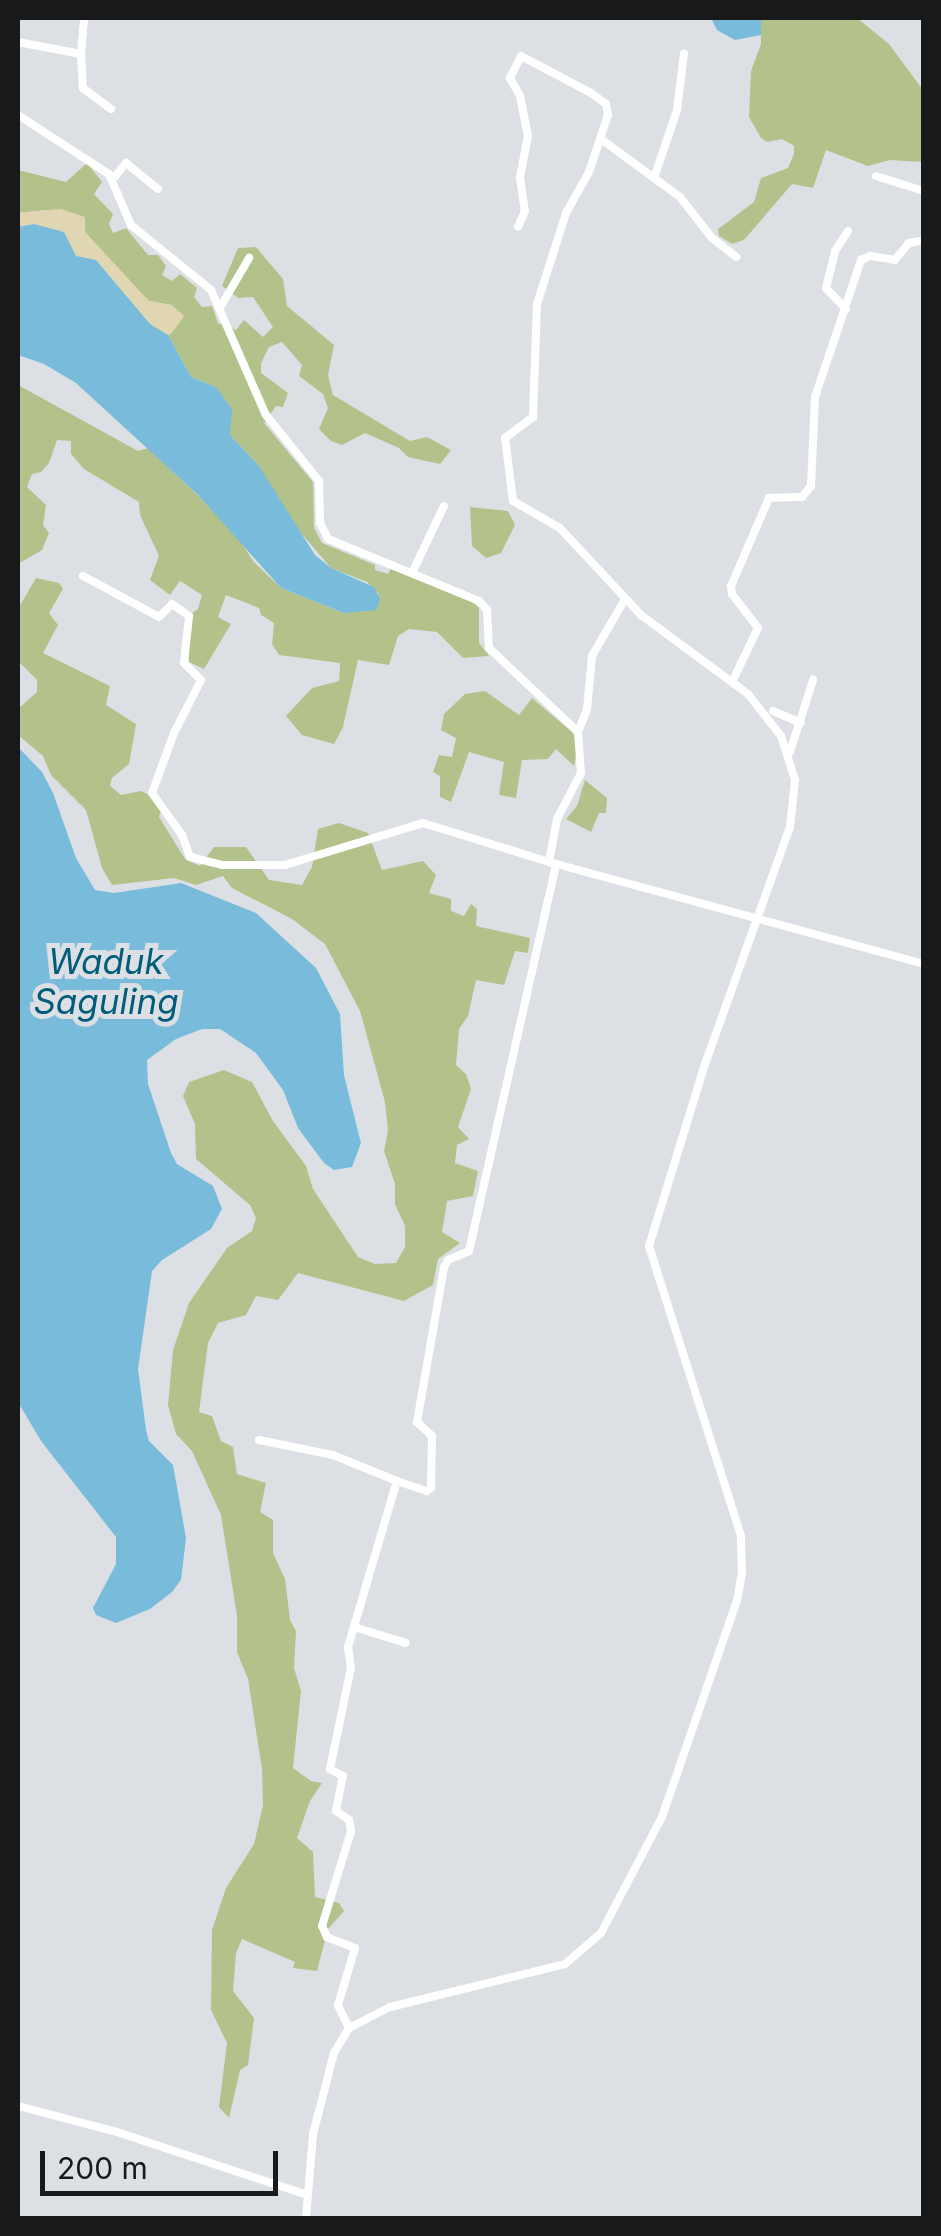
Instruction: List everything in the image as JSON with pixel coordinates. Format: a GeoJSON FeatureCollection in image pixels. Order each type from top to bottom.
{"type":"FeatureCollection","features":[{"type":"Feature","properties":{"kind":"street"},"geometry":{"type":"LineString","coordinates":[[84,18],[84,88],[111,108]]}},
{"type":"Feature","properties":{"kind":"street"},"geometry":{"type":"LineString","coordinates":[[18,42],[81,54]]}},
{"type":"Feature","properties":{"kind":"street"},"geometry":{"type":"LineString","coordinates":[[654,175],[675,118],[684,53]]}},
{"type":"Feature","properties":{"kind":"street"},"geometry":{"type":"LineString","coordinates":[[306,2218],[312,2134],[334,2053],[349,2028],[390,2007],[572,1960],[601,1934],[662,1817],[737,1601],[742,1549],[649,1242],[794,810],[796,788],[790,753],[756,703],[663,633],[625,599],[560,528],[514,503],[506,436],[532,419],[538,300],[566,213],[590,172],[608,115],[606,104],[572,81],[518,57],[510,82],[520,96],[528,140],[520,177],[525,212],[518,227]]}},
{"type":"Feature","properties":{"kind":"street"},"geometry":{"type":"LineString","coordinates":[[18,116],[113,179],[130,226],[206,285],[221,306],[266,415],[320,481],[320,523],[328,540],[482,604],[489,648],[578,732]]}},
{"type":"Feature","properties":{"kind":"street"},"geometry":{"type":"LineString","coordinates":[[601,139],[680,197],[712,238],[736,257]]}},
{"type":"Feature","properties":{"kind":"street"},"geometry":{"type":"LineString","coordinates":[[113,179],[126,162],[158,188]]}},
{"type":"Feature","properties":{"kind":"street"},"geometry":{"type":"LineString","coordinates":[[876,176],[924,191]]}},
{"type":"Feature","properties":{"kind":"street"},"geometry":{"type":"LineString","coordinates":[[846,309],[826,288],[836,251],[848,230]]}},
{"type":"Feature","properties":{"kind":"street"},"geometry":{"type":"LineString","coordinates":[[732,682],[758,628],[732,594],[731,586],[769,498],[777,494],[802,497],[811,486],[815,397],[862,259],[895,260],[909,243],[924,240]]}},
{"type":"Feature","properties":{"kind":"street"},"geometry":{"type":"LineString","coordinates":[[221,306],[249,258]]}},
{"type":"Feature","properties":{"kind":"street"},"geometry":{"type":"LineString","coordinates":[[412,573],[444,506]]}},
{"type":"Feature","properties":{"kind":"street"},"geometry":{"type":"LineString","coordinates":[[83,576],[160,617],[172,604],[190,616],[184,663],[201,680],[174,733],[152,793],[182,835],[190,857],[214,864],[285,865],[422,822],[552,863],[924,964]]}},
{"type":"Feature","properties":{"kind":"street"},"geometry":{"type":"LineString","coordinates":[[259,1440],[333,1455],[426,1492],[432,1488],[432,1436],[417,1422],[442,1278],[446,1261],[469,1251],[552,863],[557,818],[581,774],[578,732],[590,694],[592,656],[625,599]]}},
{"type":"Feature","properties":{"kind":"street"},"geometry":{"type":"LineString","coordinates":[[790,753],[813,680]]}},
{"type":"Feature","properties":{"kind":"street"},"geometry":{"type":"LineString","coordinates":[[773,711],[801,723]]}},
{"type":"Feature","properties":{"kind":"street"},"geometry":{"type":"LineString","coordinates":[[349,2028],[338,2005],[354,1948],[327,1937],[322,1926],[351,1830],[350,1820],[336,1811],[343,1776],[330,1769],[349,1677],[348,1647],[397,1481]]}},
{"type":"Feature","properties":{"kind":"street"},"geometry":{"type":"LineString","coordinates":[[354,1627],[406,1642]]}},
{"type":"Feature","properties":{"kind":"street"},"geometry":{"type":"LineString","coordinates":[[18,2106],[117,2132],[307,2195]]}},
{"type":"Feature","properties":{"kind":"green space"},"geometry":{"type":"Polygon","coordinates":[[[761,18],[857,18],[889,44],[923,90],[923,162],[890,160],[868,166],[826,150],[813,188],[792,184],[744,240],[732,244],[719,236],[718,229],[754,202],[761,178],[788,168],[794,154],[794,146],[782,139],[767,142],[761,138],[749,117],[751,71],[761,44],[761,18]]]}},
{"type":"Feature","properties":{"kind":"green space"},"geometry":{"type":"Polygon","coordinates":[[[87,163],[102,182],[94,194],[113,214],[109,224],[113,233],[126,228],[148,255],[158,255],[166,266],[162,275],[172,281],[180,274],[197,288],[194,297],[202,307],[212,306],[218,323],[236,330],[244,320],[263,337],[273,327],[253,297],[238,298],[222,286],[238,248],[256,247],[283,279],[287,306],[334,345],[328,375],[333,395],[410,441],[427,437],[451,450],[440,464],[408,457],[399,448],[365,433],[342,445],[331,441],[319,429],[328,408],[323,394],[299,376],[302,365],[282,342],[269,347],[261,373],[288,393],[283,407],[276,406],[264,423],[313,482],[314,528],[322,543],[375,565],[375,570],[388,574],[391,568],[470,600],[479,608],[479,643],[489,656],[463,658],[437,632],[409,629],[398,636],[389,665],[358,660],[343,727],[334,744],[302,735],[286,716],[312,688],[339,681],[340,663],[279,655],[272,644],[274,623],[261,615],[259,608],[226,595],[218,617],[231,624],[204,669],[189,662],[189,625],[184,619],[198,609],[202,595],[180,581],[170,595],[150,580],[159,556],[140,515],[139,502],[84,469],[71,454],[71,441],[57,440],[49,463],[41,472],[32,474],[27,487],[46,505],[43,525],[49,533],[42,550],[18,564],[18,385],[138,451],[148,448],[233,529],[253,561],[281,588],[344,613],[379,594],[367,582],[331,568],[290,520],[259,466],[230,435],[216,387],[191,377],[168,335],[180,322],[172,305],[149,301],[85,232],[84,224],[46,210],[18,213],[18,170],[66,182],[87,163]]]}},
{"type":"Feature","properties":{"kind":"green space"},"geometry":{"type":"Polygon","coordinates":[[[470,507],[508,511],[515,525],[501,553],[486,558],[472,546],[470,507]]]}},
{"type":"Feature","properties":{"kind":"green space"},"geometry":{"type":"Polygon","coordinates":[[[36,578],[59,583],[63,589],[49,613],[58,625],[43,653],[110,686],[106,705],[136,724],[129,764],[112,778],[110,786],[121,795],[141,791],[164,802],[159,817],[185,859],[200,866],[214,847],[246,847],[269,880],[302,885],[312,867],[318,829],[339,823],[368,833],[382,870],[423,861],[436,875],[429,893],[451,899],[451,911],[464,916],[471,904],[477,909],[476,926],[530,938],[528,953],[515,951],[504,985],[476,980],[468,1016],[459,1029],[456,1065],[466,1074],[471,1089],[458,1127],[469,1139],[457,1145],[455,1163],[478,1171],[473,1196],[447,1201],[442,1232],[460,1243],[438,1259],[433,1285],[404,1301],[298,1273],[278,1300],[256,1296],[246,1315],[218,1323],[208,1343],[199,1412],[212,1416],[221,1441],[233,1447],[237,1474],[266,1483],[260,1512],[273,1520],[273,1553],[285,1579],[290,1620],[296,1631],[294,1668],[301,1691],[293,1768],[311,1781],[322,1783],[310,1801],[297,1838],[313,1852],[315,1897],[339,1903],[344,1911],[328,1929],[317,1971],[293,1968],[295,1962],[242,1939],[236,1953],[233,1991],[254,2018],[248,2065],[240,2070],[229,2118],[219,2107],[227,2043],[211,2010],[212,1930],[226,1888],[254,1844],[263,1805],[262,1769],[248,1679],[237,1652],[237,1616],[221,1515],[192,1451],[176,1434],[168,1405],[173,1350],[189,1303],[227,1248],[252,1231],[256,1218],[250,1205],[196,1159],[195,1124],[183,1096],[189,1082],[224,1070],[252,1082],[273,1121],[306,1166],[313,1189],[358,1257],[375,1264],[396,1263],[405,1247],[405,1226],[395,1204],[395,1184],[384,1151],[388,1131],[385,1102],[360,1011],[325,944],[292,919],[232,888],[223,876],[196,885],[174,878],[112,885],[102,868],[86,810],[51,775],[43,756],[18,735],[18,709],[37,692],[37,680],[18,661],[18,609],[36,578]]]}},
{"type":"Feature","properties":{"kind":"green space"},"geometry":{"type":"Polygon","coordinates":[[[485,691],[519,715],[532,698],[573,733],[578,746],[574,766],[556,749],[548,759],[522,760],[516,798],[499,795],[504,762],[469,752],[451,802],[440,797],[440,776],[433,772],[439,755],[452,757],[456,738],[441,730],[444,714],[465,694],[485,691]]]}},
{"type":"Feature","properties":{"kind":"green space"},"geometry":{"type":"Polygon","coordinates":[[[585,780],[607,798],[606,813],[599,813],[591,832],[566,819],[577,806],[585,780]]]}},
{"type":"Feature","properties":{"kind":"sand"},"geometry":{"type":"Polygon","coordinates":[[[61,209],[85,217],[85,232],[149,301],[172,305],[184,316],[172,333],[168,335],[150,325],[96,260],[76,256],[34,224],[18,227],[18,213],[61,209]]]}},
{"type":"Feature","properties":{"kind":"water"},"geometry":{"type":"Polygon","coordinates":[[[711,18],[761,18],[761,35],[735,40],[717,30],[711,18]]]}},
{"type":"Feature","properties":{"kind":"water"},"geometry":{"type":"Polygon","coordinates":[[[34,224],[64,232],[76,256],[96,260],[150,324],[168,335],[191,377],[216,387],[232,409],[230,435],[259,466],[315,555],[331,568],[374,587],[380,599],[376,610],[344,613],[281,588],[198,495],[76,383],[44,364],[18,355],[18,227],[34,224]]]}},
{"type":"Feature","properties":{"kind":"water","name":"Waduk Saguling"},"geometry":{"type":"Polygon","coordinates":[[[18,747],[42,772],[76,858],[95,890],[114,893],[181,883],[256,913],[316,968],[340,1014],[344,1075],[361,1143],[352,1167],[334,1170],[324,1163],[298,1128],[283,1090],[256,1053],[220,1029],[202,1029],[176,1039],[147,1060],[148,1084],[171,1153],[177,1164],[213,1186],[222,1209],[211,1229],[162,1260],[152,1271],[138,1369],[149,1441],[173,1465],[186,1538],[181,1580],[172,1592],[150,1609],[116,1623],[96,1615],[93,1608],[116,1564],[116,1537],[41,1441],[18,1402],[18,747]]]}}]}
